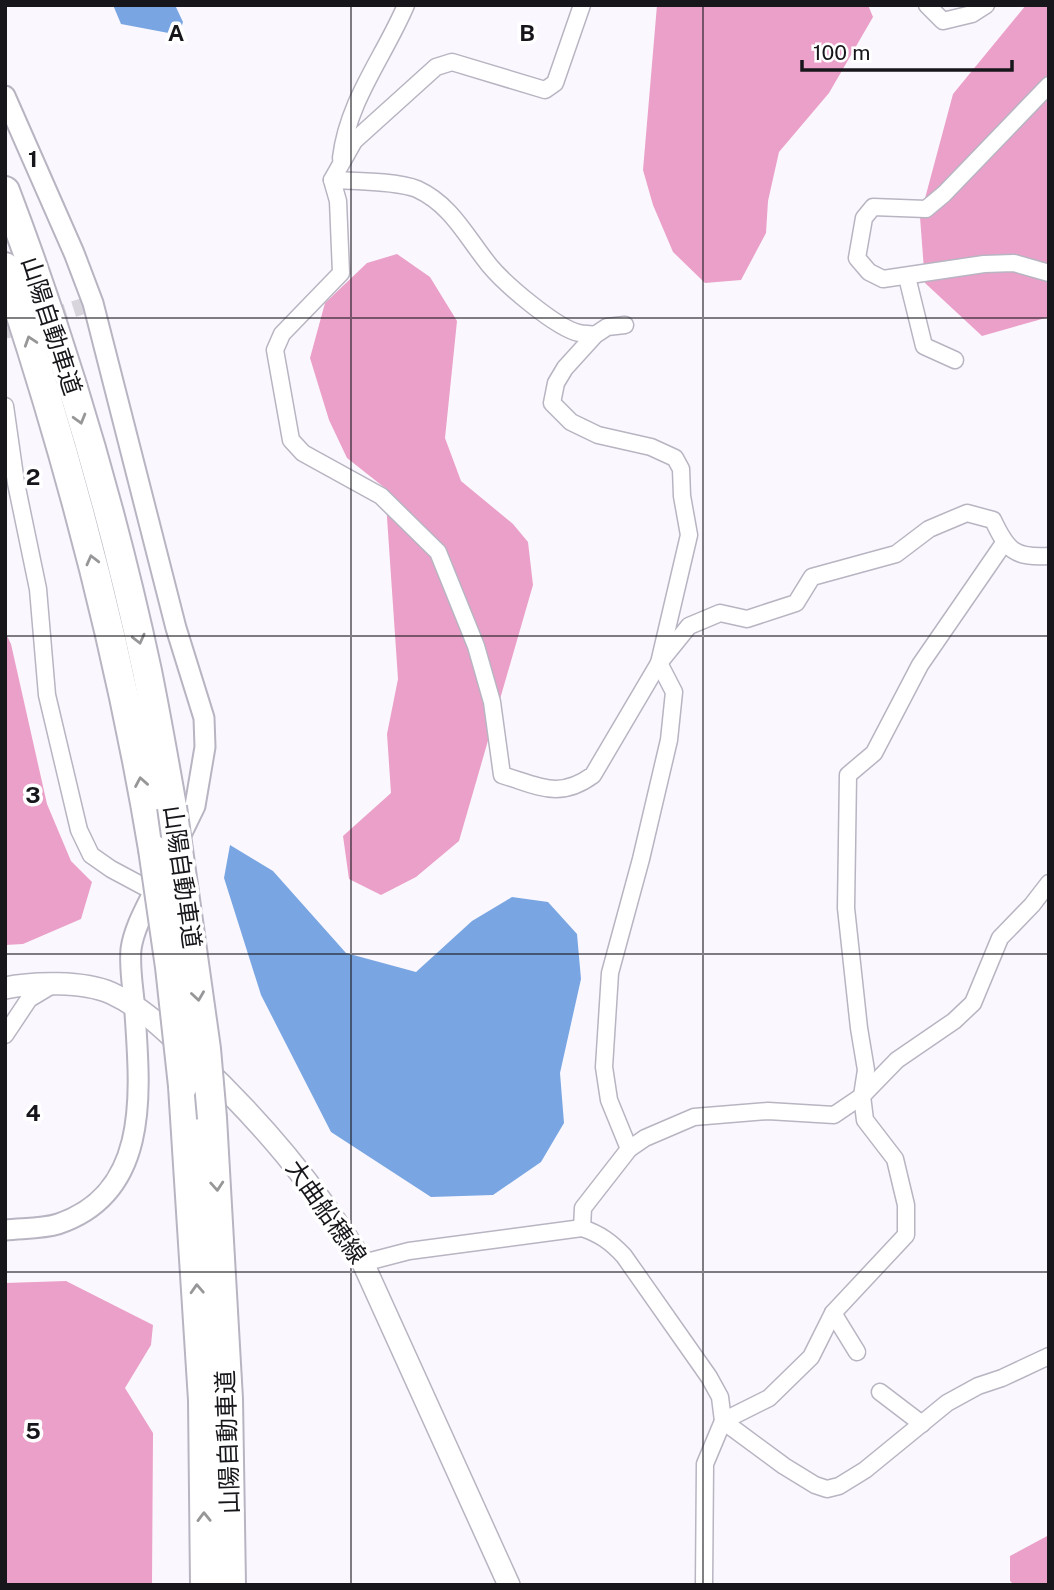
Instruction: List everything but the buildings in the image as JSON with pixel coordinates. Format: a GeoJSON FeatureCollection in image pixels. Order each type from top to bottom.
{"type":"FeatureCollection","features":[{"type":"Feature","properties":{"kind":"highway","name":"山陽自動車道"},"geometry":{"type":"LineString","coordinates":[[5,191],[63,359],[105,503],[146,670],[172,807],[206,1049],[212,1118],[228,1399],[231,1585]]}},
{"type":"Feature","properties":{"kind":"highway","name":"山陽自動車道"},"geometry":{"type":"LineString","coordinates":[[5,267],[39,369],[82,518],[121,681],[153,849],[183,1086],[202,1400],[205,1585]]}},
{"type":"Feature","properties":{"kind":"main road","name":"大曲船穂線"},"geometry":{"type":"LineString","coordinates":[[5,988],[27,984],[54,984],[107,991],[135,1004],[225,1087],[306,1177],[363,1263],[509,1585]]}},
{"type":"Feature","properties":{"kind":"street"},"geometry":{"type":"LineString","coordinates":[[406,5],[355,102],[344,136],[336,174],[341,273],[282,334],[275,350],[291,440],[303,453],[381,496],[439,552],[476,646],[492,702],[502,775],[552,790],[577,787],[593,775],[659,663],[689,626],[720,613],[747,619],[796,603],[812,577],[896,554],[929,529],[967,513],[993,520],[1004,543],[1026,557],[1049,556]]}},
{"type":"Feature","properties":{"kind":"street"},"geometry":{"type":"LineString","coordinates":[[336,174],[354,141],[436,67],[452,62],[545,90],[555,83],[582,5]]}},
{"type":"Feature","properties":{"kind":"street"},"geometry":{"type":"LineString","coordinates":[[926,5],[943,21],[972,14],[986,5]]}},
{"type":"Feature","properties":{"kind":"street"},"geometry":{"type":"LineString","coordinates":[[1049,85],[944,194],[926,209],[873,207],[864,218],[857,258],[869,272],[883,279],[984,264],[1014,263],[1049,273]]}},
{"type":"Feature","properties":{"kind":"street"},"geometry":{"type":"LineString","coordinates":[[5,96],[93,303],[176,628],[204,718],[205,747],[195,807],[154,892],[132,947],[130,971],[135,1004],[138,1110],[133,1146],[122,1172],[103,1197],[81,1214],[56,1225],[5,1230]]}},
{"type":"Feature","properties":{"kind":"street"},"geometry":{"type":"LineString","coordinates":[[336,174],[415,188],[440,203],[461,225],[491,267],[518,293],[555,322],[577,333],[595,335]]}},
{"type":"Feature","properties":{"kind":"street"},"geometry":{"type":"LineString","coordinates":[[907,277],[924,346],[955,360]]}},
{"type":"Feature","properties":{"kind":"street"},"geometry":{"type":"LineString","coordinates":[[625,325],[607,327],[595,335],[565,368],[556,383],[552,403],[571,422],[598,435],[651,447],[675,458],[681,469],[682,496],[689,535],[659,663],[674,692],[669,740],[610,973],[604,1066],[609,1100],[629,1149]]}},
{"type":"Feature","properties":{"kind":"street"},"geometry":{"type":"LineString","coordinates":[[5,406],[16,483],[38,589],[47,695],[79,830],[91,855],[154,892]]}},
{"type":"Feature","properties":{"kind":"street"},"geometry":{"type":"LineString","coordinates":[[723,1421],[769,1398],[811,1357],[833,1313],[906,1235],[906,1205],[895,1159],[865,1120],[862,1096],[866,1070],[846,908],[848,775],[874,753],[920,665],[1004,543]]}},
{"type":"Feature","properties":{"kind":"street"},"geometry":{"type":"LineString","coordinates":[[582,1227],[583,1208],[629,1149],[645,1138],[694,1117],[768,1111],[834,1115],[862,1096],[897,1060],[954,1021],[973,1003],[1000,938],[1049,883]]}},
{"type":"Feature","properties":{"kind":"street"},"geometry":{"type":"LineString","coordinates":[[5,1035],[29,999],[54,984]]}},
{"type":"Feature","properties":{"kind":"street"},"geometry":{"type":"LineString","coordinates":[[363,1263],[409,1251],[582,1227],[611,1242],[624,1256],[709,1377],[720,1397],[723,1421],[705,1464],[704,1585]]}},
{"type":"Feature","properties":{"kind":"street"},"geometry":{"type":"LineString","coordinates":[[833,1313],[857,1352]]}},
{"type":"Feature","properties":{"kind":"street"},"geometry":{"type":"LineString","coordinates":[[723,1421],[784,1466],[815,1485],[827,1489],[839,1486],[865,1470],[947,1403],[978,1386],[1049,1356]]}},
{"type":"Feature","properties":{"kind":"street"},"geometry":{"type":"LineString","coordinates":[[880,1392],[922,1424]]}},
{"type":"Feature","properties":{"kind":"shaded area"},"geometry":{"type":"Polygon","coordinates":[[[657,5],[868,5],[873,17],[829,93],[779,152],[768,201],[766,233],[741,280],[705,283],[673,252],[653,205],[643,170],[657,5]]]}},
{"type":"Feature","properties":{"kind":"shaded area"},"geometry":{"type":"Polygon","coordinates":[[[1026,5],[1049,5],[1049,317],[982,336],[925,283],[920,217],[953,94],[1026,5]]]}},
{"type":"Feature","properties":{"kind":"shaded area"},"geometry":{"type":"Polygon","coordinates":[[[397,254],[430,277],[457,321],[445,438],[461,481],[513,524],[528,542],[533,585],[459,841],[416,877],[381,895],[349,879],[343,836],[391,793],[387,734],[398,679],[385,488],[347,458],[329,420],[310,358],[325,303],[367,263],[397,254]]]}},
{"type":"Feature","properties":{"kind":"shaded area"},"geometry":{"type":"Polygon","coordinates":[[[5,632],[11,644],[47,804],[71,861],[92,882],[81,919],[23,944],[5,945],[5,632]]]}},
{"type":"Feature","properties":{"kind":"shaded area"},"geometry":{"type":"Polygon","coordinates":[[[66,1281],[153,1325],[151,1345],[125,1388],[153,1433],[152,1585],[5,1585],[5,1283],[66,1281]]]}},
{"type":"Feature","properties":{"kind":"shaded area"},"geometry":{"type":"Polygon","coordinates":[[[1049,1535],[1049,1585],[1014,1585],[1010,1581],[1010,1556],[1049,1535]]]}},
{"type":"Feature","properties":{"kind":"water"},"geometry":{"type":"Polygon","coordinates":[[[113,5],[175,5],[183,22],[179,35],[121,24],[113,5]]]}},
{"type":"Feature","properties":{"kind":"water"},"geometry":{"type":"Polygon","coordinates":[[[230,845],[273,871],[346,953],[416,972],[472,921],[512,897],[548,902],[577,934],[581,979],[560,1073],[564,1123],[541,1162],[493,1195],[431,1197],[331,1132],[261,995],[224,878],[230,845]]]}},
{"type":"Feature","properties":{"kind":"tunnel"},"geometry":{"type":"LineString","coordinates":[[5,331],[93,303]]}}]}
